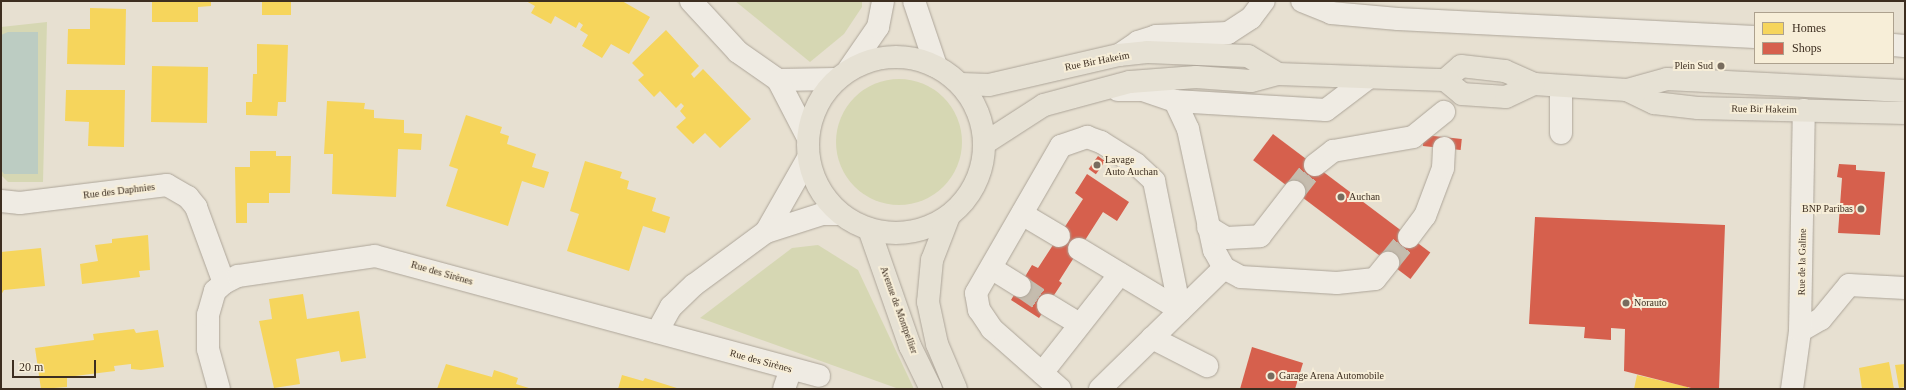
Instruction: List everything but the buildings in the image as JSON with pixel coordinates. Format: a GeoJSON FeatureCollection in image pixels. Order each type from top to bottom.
{"type":"FeatureCollection","features":[{"type":"Feature","properties":{"kind":"main road","name":"Rue Bir Hakeim"},"geometry":{"type":"LineString","coordinates":[[961,84],[989,85],[1119,55],[1179,52],[1248,56],[1278,74]]}},
{"type":"Feature","properties":{"kind":"main road"},"geometry":{"type":"LineString","coordinates":[[892,56],[915,58],[936,66],[961,84],[982,122],[984,143],[981,171],[969,196],[949,216],[924,229],[897,234],[869,229],[840,214],[814,179],[808,158],[807,136],[822,95],[842,74],[870,60],[892,56]]}},
{"type":"Feature","properties":{"kind":"main road","name":"Rue Bir Hakeim"},"geometry":{"type":"LineString","coordinates":[[984,143],[1044,105],[1130,82],[1196,77],[1251,81],[1278,74],[1445,80],[1462,94],[1506,97],[1534,84],[1627,90],[1667,79],[1905,91]]}},
{"type":"Feature","properties":{"kind":"main road","name":"Rue Bir Hakeim"},"geometry":{"type":"LineString","coordinates":[[1627,90],[1654,103],[1698,108],[1905,113]]}},
{"type":"Feature","properties":{"kind":"main road"},"geometry":{"type":"LineString","coordinates":[[949,216],[932,260],[928,302],[937,344],[956,389]]}},
{"type":"Feature","properties":{"kind":"main road","name":"Avenue de Montpellier"},"geometry":{"type":"LineString","coordinates":[[869,229],[910,346],[931,389]]}},
{"type":"Feature","properties":{"kind":"street"},"geometry":{"type":"LineString","coordinates":[[691,1],[738,52],[778,80],[807,136]]}},
{"type":"Feature","properties":{"kind":"street"},"geometry":{"type":"LineString","coordinates":[[778,80],[842,74],[878,27],[883,1]]}},
{"type":"Feature","properties":{"kind":"street"},"geometry":{"type":"LineString","coordinates":[[914,1],[936,66]]}},
{"type":"Feature","properties":{"kind":"street"},"geometry":{"type":"LineString","coordinates":[[1119,55],[1138,42],[1156,36],[1228,33],[1251,18],[1264,1]]}},
{"type":"Feature","properties":{"kind":"street"},"geometry":{"type":"LineString","coordinates":[[1302,1],[1331,13],[1398,18],[1754,37]]}},
{"type":"Feature","properties":{"kind":"street"},"geometry":{"type":"LineString","coordinates":[[1894,45],[1905,46]]}},
{"type":"Feature","properties":{"kind":"street"},"geometry":{"type":"LineString","coordinates":[[1101,90],[1143,90],[1176,101],[1326,110],[1368,78]]}},
{"type":"Feature","properties":{"kind":"street"},"geometry":{"type":"LineString","coordinates":[[1409,237],[1425,216],[1443,168],[1445,143],[1445,80]]}},
{"type":"Feature","properties":{"kind":"street"},"geometry":{"type":"LineString","coordinates":[[1561,86],[1561,133]]}},
{"type":"Feature","properties":{"kind":"street"},"geometry":{"type":"LineString","coordinates":[[1176,101],[1188,129],[1214,250],[1224,268],[1241,277],[1337,283],[1375,279],[1388,263]]}},
{"type":"Feature","properties":{"kind":"street","name":"Rue de la Galine"},"geometry":{"type":"LineString","coordinates":[[1792,389],[1800,331],[1804,110]]}},
{"type":"Feature","properties":{"kind":"street"},"geometry":{"type":"LineString","coordinates":[[1314,165],[1333,150],[1413,137],[1444,112]]}},
{"type":"Feature","properties":{"kind":"street"},"geometry":{"type":"LineString","coordinates":[[1060,389],[992,329],[979,310],[976,293],[1061,146],[1087,137],[1101,142],[1136,164],[1154,181],[1180,310]]}},
{"type":"Feature","properties":{"kind":"street"},"geometry":{"type":"LineString","coordinates":[[766,232],[808,158]]}},
{"type":"Feature","properties":{"kind":"street","name":"Rue des Daphnies"},"geometry":{"type":"LineString","coordinates":[[1,202],[20,203],[166,185],[188,197],[196,207],[224,283]]}},
{"type":"Feature","properties":{"kind":"street"},"geometry":{"type":"LineString","coordinates":[[1208,227],[1226,238],[1260,236],[1294,192]]}},
{"type":"Feature","properties":{"kind":"street"},"geometry":{"type":"LineString","coordinates":[[658,332],[671,307],[694,285],[766,232],[822,214],[840,214]]}},
{"type":"Feature","properties":{"kind":"street"},"geometry":{"type":"LineString","coordinates":[[1022,214],[1059,236]]}},
{"type":"Feature","properties":{"kind":"street"},"geometry":{"type":"LineString","coordinates":[[1079,249],[1180,310]]}},
{"type":"Feature","properties":{"kind":"street","name":"Rue des Sirènes"},"geometry":{"type":"LineString","coordinates":[[224,283],[238,276],[375,256],[658,332],[787,379],[819,376]]}},
{"type":"Feature","properties":{"kind":"street"},"geometry":{"type":"LineString","coordinates":[[991,268],[1020,286]]}},
{"type":"Feature","properties":{"kind":"street"},"geometry":{"type":"LineString","coordinates":[[1100,389],[1224,268]]}},
{"type":"Feature","properties":{"kind":"street"},"geometry":{"type":"LineString","coordinates":[[1042,373],[1120,274]]}},
{"type":"Feature","properties":{"kind":"street"},"geometry":{"type":"LineString","coordinates":[[219,389],[208,349],[208,315],[215,292],[224,283]]}},
{"type":"Feature","properties":{"kind":"street"},"geometry":{"type":"LineString","coordinates":[[1800,331],[1821,319],[1848,285],[1905,288]]}},
{"type":"Feature","properties":{"kind":"street"},"geometry":{"type":"LineString","coordinates":[[1048,305],[1080,324]]}},
{"type":"Feature","properties":{"kind":"street"},"geometry":{"type":"LineString","coordinates":[[1152,338],[1207,366]]}},
{"type":"Feature","properties":{"kind":"green space"},"geometry":{"type":"Polygon","coordinates":[[[735,1],[862,1],[862,7],[844,34],[810,62],[735,1]]]}},
{"type":"Feature","properties":{"kind":"green space"},"geometry":{"type":"Polygon","coordinates":[[[47,22],[43,182],[8,182],[1,175],[1,27],[47,22]]]}},
{"type":"Feature","properties":{"kind":"green space"},"geometry":{"type":"Polygon","coordinates":[[[893,79],[905,79],[923,83],[944,97],[958,118],[962,142],[958,166],[944,187],[923,201],[905,205],[893,205],[875,201],[854,187],[840,166],[836,148],[836,136],[840,118],[854,97],[875,83],[893,79]]]}},
{"type":"Feature","properties":{"kind":"green space"},"geometry":{"type":"Polygon","coordinates":[[[818,245],[858,270],[914,389],[899,389],[700,318],[792,248],[818,245]]]}},
{"type":"Feature","properties":{"kind":"shaded area"},"geometry":{"type":"Polygon","coordinates":[[[8,32],[38,32],[38,174],[4,174],[1,170],[1,35],[8,32]]]}},
{"type":"Feature","properties":{"kind":"tunnel"},"geometry":{"type":"LineString","coordinates":[[1294,192],[1315,165]]}},
{"type":"Feature","properties":{"kind":"tunnel"},"geometry":{"type":"LineString","coordinates":[[1388,263],[1409,237]]}},
{"type":"Feature","properties":{"kind":"tunnel"},"geometry":{"type":"LineString","coordinates":[[1020,286],[1048,305]]}},
{"type":"Feature","properties":{"kind":"place","name":"Plein Sud"},"geometry":{"type":"Point","coordinates":[1721,66]}},
{"type":"Feature","properties":{"kind":"place","name":"Lavage Auto Auchan"},"geometry":{"type":"Point","coordinates":[1097,165]}},
{"type":"Feature","properties":{"kind":"place","name":"Auchan"},"geometry":{"type":"Point","coordinates":[1341,197]}},
{"type":"Feature","properties":{"kind":"place","name":"BNP Paribas"},"geometry":{"type":"Point","coordinates":[1861,209]}},
{"type":"Feature","properties":{"kind":"place","name":"Norauto"},"geometry":{"type":"Point","coordinates":[1626,303]}},
{"type":"Feature","properties":{"kind":"place","name":"Garage Arena Automobile"},"geometry":{"type":"Point","coordinates":[1271,376]}}]}
